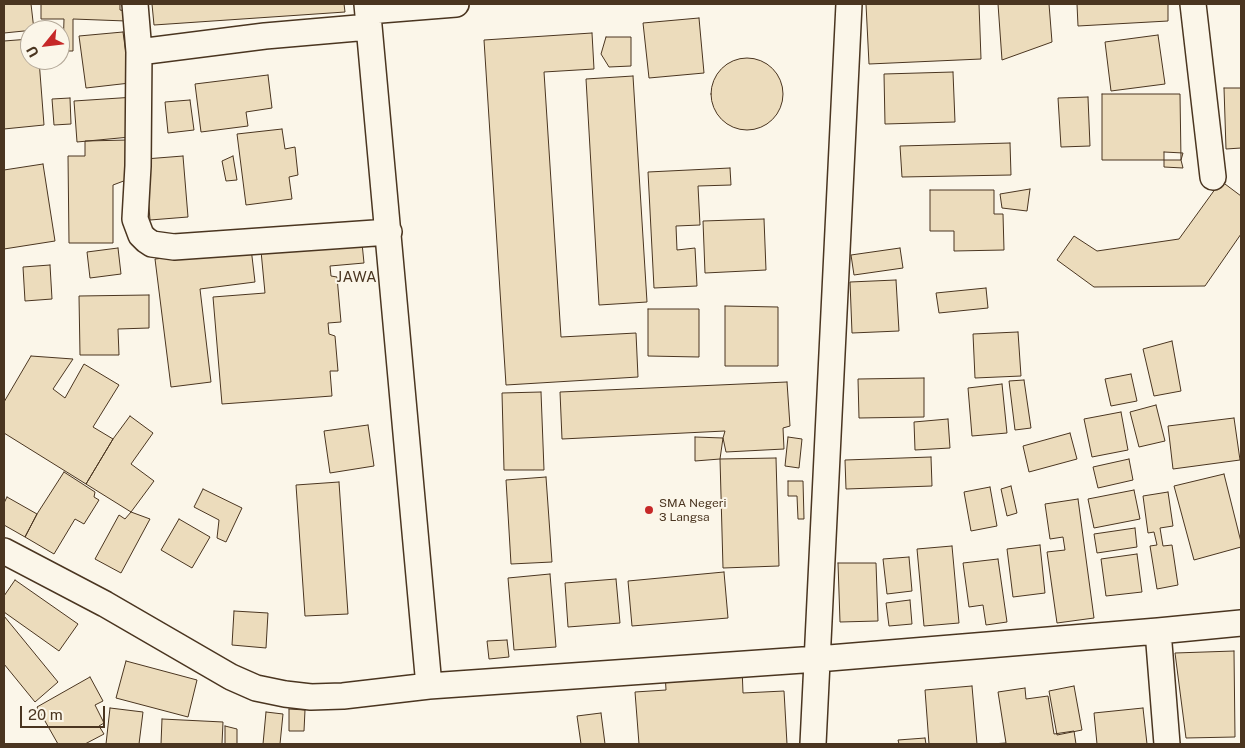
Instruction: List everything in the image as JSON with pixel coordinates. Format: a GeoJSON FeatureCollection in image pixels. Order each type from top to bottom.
{"type":"FeatureCollection","features":[{"type":"Feature","properties":{"kind":"street"},"geometry":{"type":"LineString","coordinates":[[136,4],[139,52],[138,166],[135,219],[141,235],[146,240],[152,244],[174,247],[389,232]]}},
{"type":"Feature","properties":{"kind":"street"},"geometry":{"type":"LineString","coordinates":[[139,52],[265,36],[368,14],[456,4]]}},
{"type":"Feature","properties":{"kind":"street"},"geometry":{"type":"LineString","coordinates":[[813,744],[849,4]]}},
{"type":"Feature","properties":{"kind":"street"},"geometry":{"type":"LineString","coordinates":[[1193,4],[1213,177]]}},
{"type":"Feature","properties":{"kind":"street"},"geometry":{"type":"LineString","coordinates":[[368,14],[429,686]]}},
{"type":"Feature","properties":{"kind":"street"},"geometry":{"type":"LineString","coordinates":[[4,552],[105,604],[231,677],[256,688],[285,694],[311,696],[343,696],[429,686],[817,659],[1241,623]]}},
{"type":"Feature","properties":{"kind":"street"},"geometry":{"type":"LineString","coordinates":[[1158,631],[1167,744]]}},
{"type":"Feature","properties":{"kind":"building"},"geometry":{"type":"Polygon","coordinates":[[[4,4],[31,4],[33,20],[20,20],[20,31],[4,33],[4,4]]]}},
{"type":"Feature","properties":{"kind":"building"},"geometry":{"type":"Polygon","coordinates":[[[41,4],[120,4],[120,10],[126,11],[126,21],[73,19],[73,51],[70,51],[70,20],[41,19],[41,4]]]}},
{"type":"Feature","properties":{"kind":"building"},"geometry":{"type":"Polygon","coordinates":[[[152,4],[344,4],[345,12],[154,25],[152,4]]]}},
{"type":"Feature","properties":{"kind":"building"},"geometry":{"type":"Polygon","coordinates":[[[866,4],[979,4],[981,59],[869,64],[866,4]]]}},
{"type":"Feature","properties":{"kind":"building"},"geometry":{"type":"Polygon","coordinates":[[[998,4],[1049,4],[1052,42],[1002,60],[998,4]]]}},
{"type":"Feature","properties":{"kind":"building"},"geometry":{"type":"Polygon","coordinates":[[[1077,4],[1168,4],[1168,21],[1078,26],[1077,4]]]}},
{"type":"Feature","properties":{"kind":"building"},"geometry":{"type":"Polygon","coordinates":[[[699,18],[704,73],[649,78],[643,23],[699,18]]]}},
{"type":"Feature","properties":{"kind":"building"},"geometry":{"type":"Polygon","coordinates":[[[123,32],[130,83],[86,88],[79,36],[123,32]]]}},
{"type":"Feature","properties":{"kind":"building"},"geometry":{"type":"Polygon","coordinates":[[[592,33],[594,69],[544,72],[561,337],[636,333],[638,377],[506,385],[484,40],[592,33]]]}},
{"type":"Feature","properties":{"kind":"building"},"geometry":{"type":"Polygon","coordinates":[[[1158,35],[1165,84],[1111,91],[1105,42],[1158,35]]]}},
{"type":"Feature","properties":{"kind":"building"},"geometry":{"type":"Polygon","coordinates":[[[606,37],[631,37],[631,66],[609,67],[601,54],[606,37]]]}},
{"type":"Feature","properties":{"kind":"building"},"geometry":{"type":"Polygon","coordinates":[[[20,40],[20,70],[40,70],[44,125],[4,129],[4,41],[20,40]]]}},
{"type":"Feature","properties":{"kind":"building"},"geometry":{"type":"Polygon","coordinates":[[[754,58],[773,68],[781,80],[783,94],[781,108],[773,120],[761,128],[740,130],[721,120],[713,108],[711,87],[721,68],[733,60],[754,58]]]}},
{"type":"Feature","properties":{"kind":"building"},"geometry":{"type":"Polygon","coordinates":[[[953,72],[955,122],[885,124],[884,74],[953,72]]]}},
{"type":"Feature","properties":{"kind":"building"},"geometry":{"type":"Polygon","coordinates":[[[268,75],[272,108],[246,112],[248,126],[201,132],[195,84],[268,75]]]}},
{"type":"Feature","properties":{"kind":"building"},"geometry":{"type":"Polygon","coordinates":[[[633,76],[647,302],[599,305],[586,79],[633,76]]]}},
{"type":"Feature","properties":{"kind":"building"},"geometry":{"type":"Polygon","coordinates":[[[1224,88],[1241,88],[1241,148],[1226,149],[1224,88]]]}},
{"type":"Feature","properties":{"kind":"building"},"geometry":{"type":"Polygon","coordinates":[[[1102,94],[1180,94],[1181,160],[1102,160],[1102,94]]]}},
{"type":"Feature","properties":{"kind":"building"},"geometry":{"type":"Polygon","coordinates":[[[135,97],[130,137],[77,142],[74,101],[135,97]]]}},
{"type":"Feature","properties":{"kind":"building"},"geometry":{"type":"Polygon","coordinates":[[[1088,97],[1090,146],[1061,147],[1058,98],[1088,97]]]}},
{"type":"Feature","properties":{"kind":"building"},"geometry":{"type":"Polygon","coordinates":[[[70,98],[71,124],[54,125],[52,99],[70,98]]]}},
{"type":"Feature","properties":{"kind":"building"},"geometry":{"type":"Polygon","coordinates":[[[190,100],[194,130],[168,133],[165,102],[190,100]]]}},
{"type":"Feature","properties":{"kind":"building"},"geometry":{"type":"Polygon","coordinates":[[[282,129],[285,149],[295,147],[298,175],[289,177],[292,199],[246,205],[237,134],[282,129]]]}},
{"type":"Feature","properties":{"kind":"building"},"geometry":{"type":"Polygon","coordinates":[[[128,140],[129,179],[113,185],[113,243],[69,243],[68,156],[85,156],[85,141],[128,140]]]}},
{"type":"Feature","properties":{"kind":"building"},"geometry":{"type":"Polygon","coordinates":[[[1010,143],[1011,175],[902,177],[900,146],[1010,143]]]}},
{"type":"Feature","properties":{"kind":"building"},"geometry":{"type":"Polygon","coordinates":[[[1164,152],[1183,153],[1181,160],[1183,168],[1164,167],[1164,152]]]}},
{"type":"Feature","properties":{"kind":"building"},"geometry":{"type":"Polygon","coordinates":[[[183,156],[188,217],[150,220],[145,159],[183,156]]]}},
{"type":"Feature","properties":{"kind":"building"},"geometry":{"type":"Polygon","coordinates":[[[233,156],[237,180],[226,181],[222,161],[233,156]]]}},
{"type":"Feature","properties":{"kind":"building"},"geometry":{"type":"Polygon","coordinates":[[[43,164],[55,241],[4,249],[4,170],[43,164]]]}},
{"type":"Feature","properties":{"kind":"building"},"geometry":{"type":"Polygon","coordinates":[[[730,168],[731,185],[698,186],[700,225],[676,226],[677,250],[695,248],[697,286],[654,288],[648,172],[730,168]]]}},
{"type":"Feature","properties":{"kind":"building"},"geometry":{"type":"Polygon","coordinates":[[[1221,181],[1241,196],[1241,234],[1205,286],[1094,287],[1057,260],[1074,236],[1097,251],[1179,239],[1221,181]]]}},
{"type":"Feature","properties":{"kind":"building"},"geometry":{"type":"Polygon","coordinates":[[[1030,189],[1027,211],[1002,208],[1000,194],[1030,189]]]}},
{"type":"Feature","properties":{"kind":"building"},"geometry":{"type":"Polygon","coordinates":[[[930,190],[994,190],[994,214],[1003,214],[1004,250],[954,251],[954,231],[930,231],[930,190]]]}},
{"type":"Feature","properties":{"kind":"building"},"geometry":{"type":"Polygon","coordinates":[[[764,219],[766,270],[705,273],[703,221],[764,219]]]}},
{"type":"Feature","properties":{"kind":"building"},"geometry":{"type":"Polygon","coordinates":[[[362,243],[364,263],[330,266],[331,276],[337,277],[341,322],[328,323],[329,334],[335,336],[338,371],[330,371],[332,396],[222,404],[213,297],[265,293],[261,251],[362,243]]]}},
{"type":"Feature","properties":{"kind":"building"},"geometry":{"type":"Polygon","coordinates":[[[118,248],[121,274],[90,278],[87,252],[118,248]]]}},
{"type":"Feature","properties":{"kind":"building"},"geometry":{"type":"Polygon","coordinates":[[[251,248],[255,282],[200,289],[211,382],[171,387],[155,259],[251,248]]]}},
{"type":"Feature","properties":{"kind":"building"},"geometry":{"type":"Polygon","coordinates":[[[900,248],[903,268],[854,275],[851,255],[900,248]]]}},
{"type":"Feature","properties":{"kind":"building"},"geometry":{"type":"Polygon","coordinates":[[[50,265],[52,299],[25,301],[23,267],[50,265]]]}},
{"type":"Feature","properties":{"kind":"building"},"geometry":{"type":"Polygon","coordinates":[[[896,280],[899,331],[852,333],[850,282],[896,280]]]}},
{"type":"Feature","properties":{"kind":"building"},"geometry":{"type":"Polygon","coordinates":[[[986,288],[988,308],[939,313],[936,293],[986,288]]]}},
{"type":"Feature","properties":{"kind":"building"},"geometry":{"type":"Polygon","coordinates":[[[149,295],[149,328],[118,329],[119,355],[80,355],[79,296],[149,295]]]}},
{"type":"Feature","properties":{"kind":"building"},"geometry":{"type":"Polygon","coordinates":[[[725,306],[778,307],[778,366],[725,366],[725,306]]]}},
{"type":"Feature","properties":{"kind":"building"},"geometry":{"type":"Polygon","coordinates":[[[648,309],[699,309],[699,357],[648,356],[648,309]]]}},
{"type":"Feature","properties":{"kind":"building"},"geometry":{"type":"Polygon","coordinates":[[[1018,332],[1021,376],[975,378],[973,334],[1018,332]]]}},
{"type":"Feature","properties":{"kind":"building"},"geometry":{"type":"Polygon","coordinates":[[[1172,341],[1181,391],[1154,396],[1143,349],[1172,341]]]}},
{"type":"Feature","properties":{"kind":"building"},"geometry":{"type":"Polygon","coordinates":[[[31,356],[73,359],[53,389],[65,398],[84,364],[119,385],[93,427],[113,439],[86,484],[4,433],[4,402],[31,356]]]}},
{"type":"Feature","properties":{"kind":"building"},"geometry":{"type":"Polygon","coordinates":[[[1131,374],[1137,401],[1111,406],[1105,379],[1131,374]]]}},
{"type":"Feature","properties":{"kind":"building"},"geometry":{"type":"Polygon","coordinates":[[[924,378],[924,417],[859,418],[858,379],[924,378]]]}},
{"type":"Feature","properties":{"kind":"building"},"geometry":{"type":"Polygon","coordinates":[[[1024,380],[1031,428],[1015,430],[1009,381],[1024,380]]]}},
{"type":"Feature","properties":{"kind":"building"},"geometry":{"type":"Polygon","coordinates":[[[787,382],[790,426],[783,428],[784,449],[726,452],[723,438],[725,431],[562,439],[560,392],[787,382]]]}},
{"type":"Feature","properties":{"kind":"building"},"geometry":{"type":"Polygon","coordinates":[[[1002,384],[1007,433],[972,436],[968,388],[1002,384]]]}},
{"type":"Feature","properties":{"kind":"building"},"geometry":{"type":"Polygon","coordinates":[[[541,392],[544,470],[504,470],[502,393],[541,392]]]}},
{"type":"Feature","properties":{"kind":"building"},"geometry":{"type":"Polygon","coordinates":[[[1156,405],[1165,441],[1139,447],[1130,412],[1156,405]]]}},
{"type":"Feature","properties":{"kind":"building"},"geometry":{"type":"Polygon","coordinates":[[[1121,412],[1128,450],[1092,457],[1084,419],[1121,412]]]}},
{"type":"Feature","properties":{"kind":"building"},"geometry":{"type":"Polygon","coordinates":[[[130,416],[153,433],[131,464],[154,481],[131,512],[86,484],[113,439],[130,416]]]}},
{"type":"Feature","properties":{"kind":"building"},"geometry":{"type":"Polygon","coordinates":[[[1234,418],[1240,460],[1173,469],[1168,426],[1234,418]]]}},
{"type":"Feature","properties":{"kind":"building"},"geometry":{"type":"Polygon","coordinates":[[[948,419],[950,448],[915,450],[914,422],[948,419]]]}},
{"type":"Feature","properties":{"kind":"building"},"geometry":{"type":"Polygon","coordinates":[[[368,425],[374,466],[330,473],[324,431],[368,425]]]}},
{"type":"Feature","properties":{"kind":"building"},"geometry":{"type":"Polygon","coordinates":[[[1070,433],[1077,459],[1029,472],[1023,446],[1070,433]]]}},
{"type":"Feature","properties":{"kind":"building"},"geometry":{"type":"Polygon","coordinates":[[[695,437],[723,438],[720,459],[695,461],[695,437]]]}},
{"type":"Feature","properties":{"kind":"building"},"geometry":{"type":"Polygon","coordinates":[[[788,437],[802,439],[799,468],[785,466],[788,437]]]}},
{"type":"Feature","properties":{"kind":"building"},"geometry":{"type":"Polygon","coordinates":[[[931,457],[932,486],[846,489],[845,460],[931,457]]]}},
{"type":"Feature","properties":{"kind":"building"},"geometry":{"type":"Polygon","coordinates":[[[776,458],[779,566],[723,568],[720,459],[776,458]]]}},
{"type":"Feature","properties":{"kind":"building"},"geometry":{"type":"Polygon","coordinates":[[[1129,459],[1133,480],[1098,488],[1093,467],[1129,459]]]}},
{"type":"Feature","properties":{"kind":"building"},"geometry":{"type":"Polygon","coordinates":[[[64,472],[95,492],[94,497],[99,500],[84,524],[75,519],[54,554],[25,537],[37,514],[64,472]]]}},
{"type":"Feature","properties":{"kind":"building"},"geometry":{"type":"Polygon","coordinates":[[[1224,474],[1241,547],[1194,560],[1174,486],[1224,474]]]}},
{"type":"Feature","properties":{"kind":"building"},"geometry":{"type":"Polygon","coordinates":[[[546,477],[552,562],[511,564],[506,480],[546,477]]]}},
{"type":"Feature","properties":{"kind":"building"},"geometry":{"type":"Polygon","coordinates":[[[788,481],[803,481],[804,519],[798,519],[797,496],[788,496],[788,481]]]}},
{"type":"Feature","properties":{"kind":"building"},"geometry":{"type":"Polygon","coordinates":[[[339,482],[348,614],[305,616],[296,485],[339,482]]]}},
{"type":"Feature","properties":{"kind":"building"},"geometry":{"type":"Polygon","coordinates":[[[1011,486],[1017,513],[1007,516],[1001,489],[1011,486]]]}},
{"type":"Feature","properties":{"kind":"building"},"geometry":{"type":"Polygon","coordinates":[[[990,487],[997,526],[971,531],[964,492],[990,487]]]}},
{"type":"Feature","properties":{"kind":"building"},"geometry":{"type":"Polygon","coordinates":[[[203,489],[242,508],[226,542],[217,538],[219,520],[194,507],[203,489]]]}},
{"type":"Feature","properties":{"kind":"building"},"geometry":{"type":"Polygon","coordinates":[[[1134,490],[1140,519],[1094,528],[1088,499],[1134,490]]]}},
{"type":"Feature","properties":{"kind":"building"},"geometry":{"type":"Polygon","coordinates":[[[1168,492],[1173,526],[1160,528],[1163,546],[1172,545],[1178,585],[1157,589],[1150,546],[1157,545],[1154,532],[1148,533],[1143,496],[1168,492]]]}},
{"type":"Feature","properties":{"kind":"building"},"geometry":{"type":"Polygon","coordinates":[[[7,497],[37,514],[25,537],[4,525],[4,503],[7,497]]]}},
{"type":"Feature","properties":{"kind":"building"},"geometry":{"type":"Polygon","coordinates":[[[1078,499],[1094,618],[1057,623],[1047,552],[1065,550],[1063,537],[1050,539],[1045,504],[1078,499]]]}},
{"type":"Feature","properties":{"kind":"building"},"geometry":{"type":"Polygon","coordinates":[[[131,512],[150,519],[121,573],[95,559],[119,515],[125,519],[131,512]]]}},
{"type":"Feature","properties":{"kind":"building"},"geometry":{"type":"Polygon","coordinates":[[[179,519],[210,537],[192,568],[161,550],[179,519]]]}},
{"type":"Feature","properties":{"kind":"building"},"geometry":{"type":"Polygon","coordinates":[[[1135,528],[1137,547],[1097,553],[1094,534],[1135,528]]]}},
{"type":"Feature","properties":{"kind":"building"},"geometry":{"type":"Polygon","coordinates":[[[1040,545],[1045,593],[1013,597],[1007,549],[1040,545]]]}},
{"type":"Feature","properties":{"kind":"building"},"geometry":{"type":"Polygon","coordinates":[[[952,546],[959,623],[924,626],[917,549],[952,546]]]}},
{"type":"Feature","properties":{"kind":"building"},"geometry":{"type":"Polygon","coordinates":[[[1137,554],[1142,592],[1106,596],[1101,559],[1137,554]]]}},
{"type":"Feature","properties":{"kind":"building"},"geometry":{"type":"Polygon","coordinates":[[[909,557],[912,591],[887,594],[883,559],[909,557]]]}},
{"type":"Feature","properties":{"kind":"building"},"geometry":{"type":"Polygon","coordinates":[[[998,559],[1007,622],[986,625],[983,605],[969,607],[963,563],[998,559]]]}},
{"type":"Feature","properties":{"kind":"building"},"geometry":{"type":"Polygon","coordinates":[[[838,563],[876,563],[878,621],[840,622],[838,563]]]}},
{"type":"Feature","properties":{"kind":"building"},"geometry":{"type":"Polygon","coordinates":[[[724,572],[728,618],[632,626],[628,581],[724,572]]]}},
{"type":"Feature","properties":{"kind":"building"},"geometry":{"type":"Polygon","coordinates":[[[550,574],[556,647],[514,650],[508,578],[550,574]]]}},
{"type":"Feature","properties":{"kind":"building"},"geometry":{"type":"Polygon","coordinates":[[[616,579],[620,623],[568,627],[565,583],[616,579]]]}},
{"type":"Feature","properties":{"kind":"building"},"geometry":{"type":"Polygon","coordinates":[[[15,580],[78,624],[59,651],[4,612],[4,596],[15,580]]]}},
{"type":"Feature","properties":{"kind":"building"},"geometry":{"type":"Polygon","coordinates":[[[910,600],[912,624],[889,626],[886,603],[910,600]]]}},
{"type":"Feature","properties":{"kind":"building"},"geometry":{"type":"Polygon","coordinates":[[[234,611],[268,613],[266,648],[232,645],[234,611]]]}},
{"type":"Feature","properties":{"kind":"building"},"geometry":{"type":"Polygon","coordinates":[[[4,616],[58,682],[35,702],[4,664],[4,616]]]}},
{"type":"Feature","properties":{"kind":"building"},"geometry":{"type":"Polygon","coordinates":[[[507,640],[509,657],[489,659],[487,641],[507,640]]]}},
{"type":"Feature","properties":{"kind":"building"},"geometry":{"type":"Polygon","coordinates":[[[1234,651],[1235,737],[1186,738],[1175,653],[1234,651]]]}},
{"type":"Feature","properties":{"kind":"building"},"geometry":{"type":"Polygon","coordinates":[[[126,661],[197,680],[188,717],[116,698],[126,661]]]}},
{"type":"Feature","properties":{"kind":"building"},"geometry":{"type":"Polygon","coordinates":[[[742,667],[743,693],[784,691],[787,744],[639,744],[635,692],[666,690],[665,672],[742,667]]]}},
{"type":"Feature","properties":{"kind":"building"},"geometry":{"type":"Polygon","coordinates":[[[90,677],[103,701],[95,705],[104,723],[99,726],[104,734],[85,744],[58,744],[37,707],[90,677]]]}},
{"type":"Feature","properties":{"kind":"building"},"geometry":{"type":"Polygon","coordinates":[[[972,686],[977,744],[929,744],[925,690],[972,686]]]}},
{"type":"Feature","properties":{"kind":"building"},"geometry":{"type":"Polygon","coordinates":[[[1074,686],[1082,730],[1057,735],[1049,691],[1074,686]]]}},
{"type":"Feature","properties":{"kind":"building"},"geometry":{"type":"Polygon","coordinates":[[[1025,688],[1026,699],[1048,696],[1054,734],[1074,731],[1076,744],[991,744],[1006,743],[998,692],[1025,688]]]}},
{"type":"Feature","properties":{"kind":"building"},"geometry":{"type":"Polygon","coordinates":[[[110,708],[143,712],[139,744],[106,744],[110,708]]]}},
{"type":"Feature","properties":{"kind":"building"},"geometry":{"type":"Polygon","coordinates":[[[1143,708],[1147,744],[1097,744],[1094,713],[1143,708]]]}},
{"type":"Feature","properties":{"kind":"building"},"geometry":{"type":"Polygon","coordinates":[[[289,709],[305,710],[304,731],[289,731],[289,709]]]}},
{"type":"Feature","properties":{"kind":"building"},"geometry":{"type":"Polygon","coordinates":[[[266,712],[283,714],[280,744],[263,744],[266,712]]]}},
{"type":"Feature","properties":{"kind":"building"},"geometry":{"type":"Polygon","coordinates":[[[601,713],[605,744],[581,744],[577,716],[601,713]]]}},
{"type":"Feature","properties":{"kind":"building"},"geometry":{"type":"Polygon","coordinates":[[[162,719],[223,722],[222,744],[161,744],[162,719]]]}},
{"type":"Feature","properties":{"kind":"building"},"geometry":{"type":"Polygon","coordinates":[[[225,726],[237,729],[237,744],[225,744],[225,726]]]}},
{"type":"Feature","properties":{"kind":"building"},"geometry":{"type":"Polygon","coordinates":[[[925,738],[926,744],[899,744],[898,740],[925,738]]]}},
{"type":"Feature","properties":{"kind":"place","name":"SMA Negeri 3 Langsa"},"geometry":{"type":"Point","coordinates":[649,510]}},
{"type":"Feature","properties":{"kind":"district","name":"JAWA"},"geometry":{"type":"Point","coordinates":[357,277]}}]}
